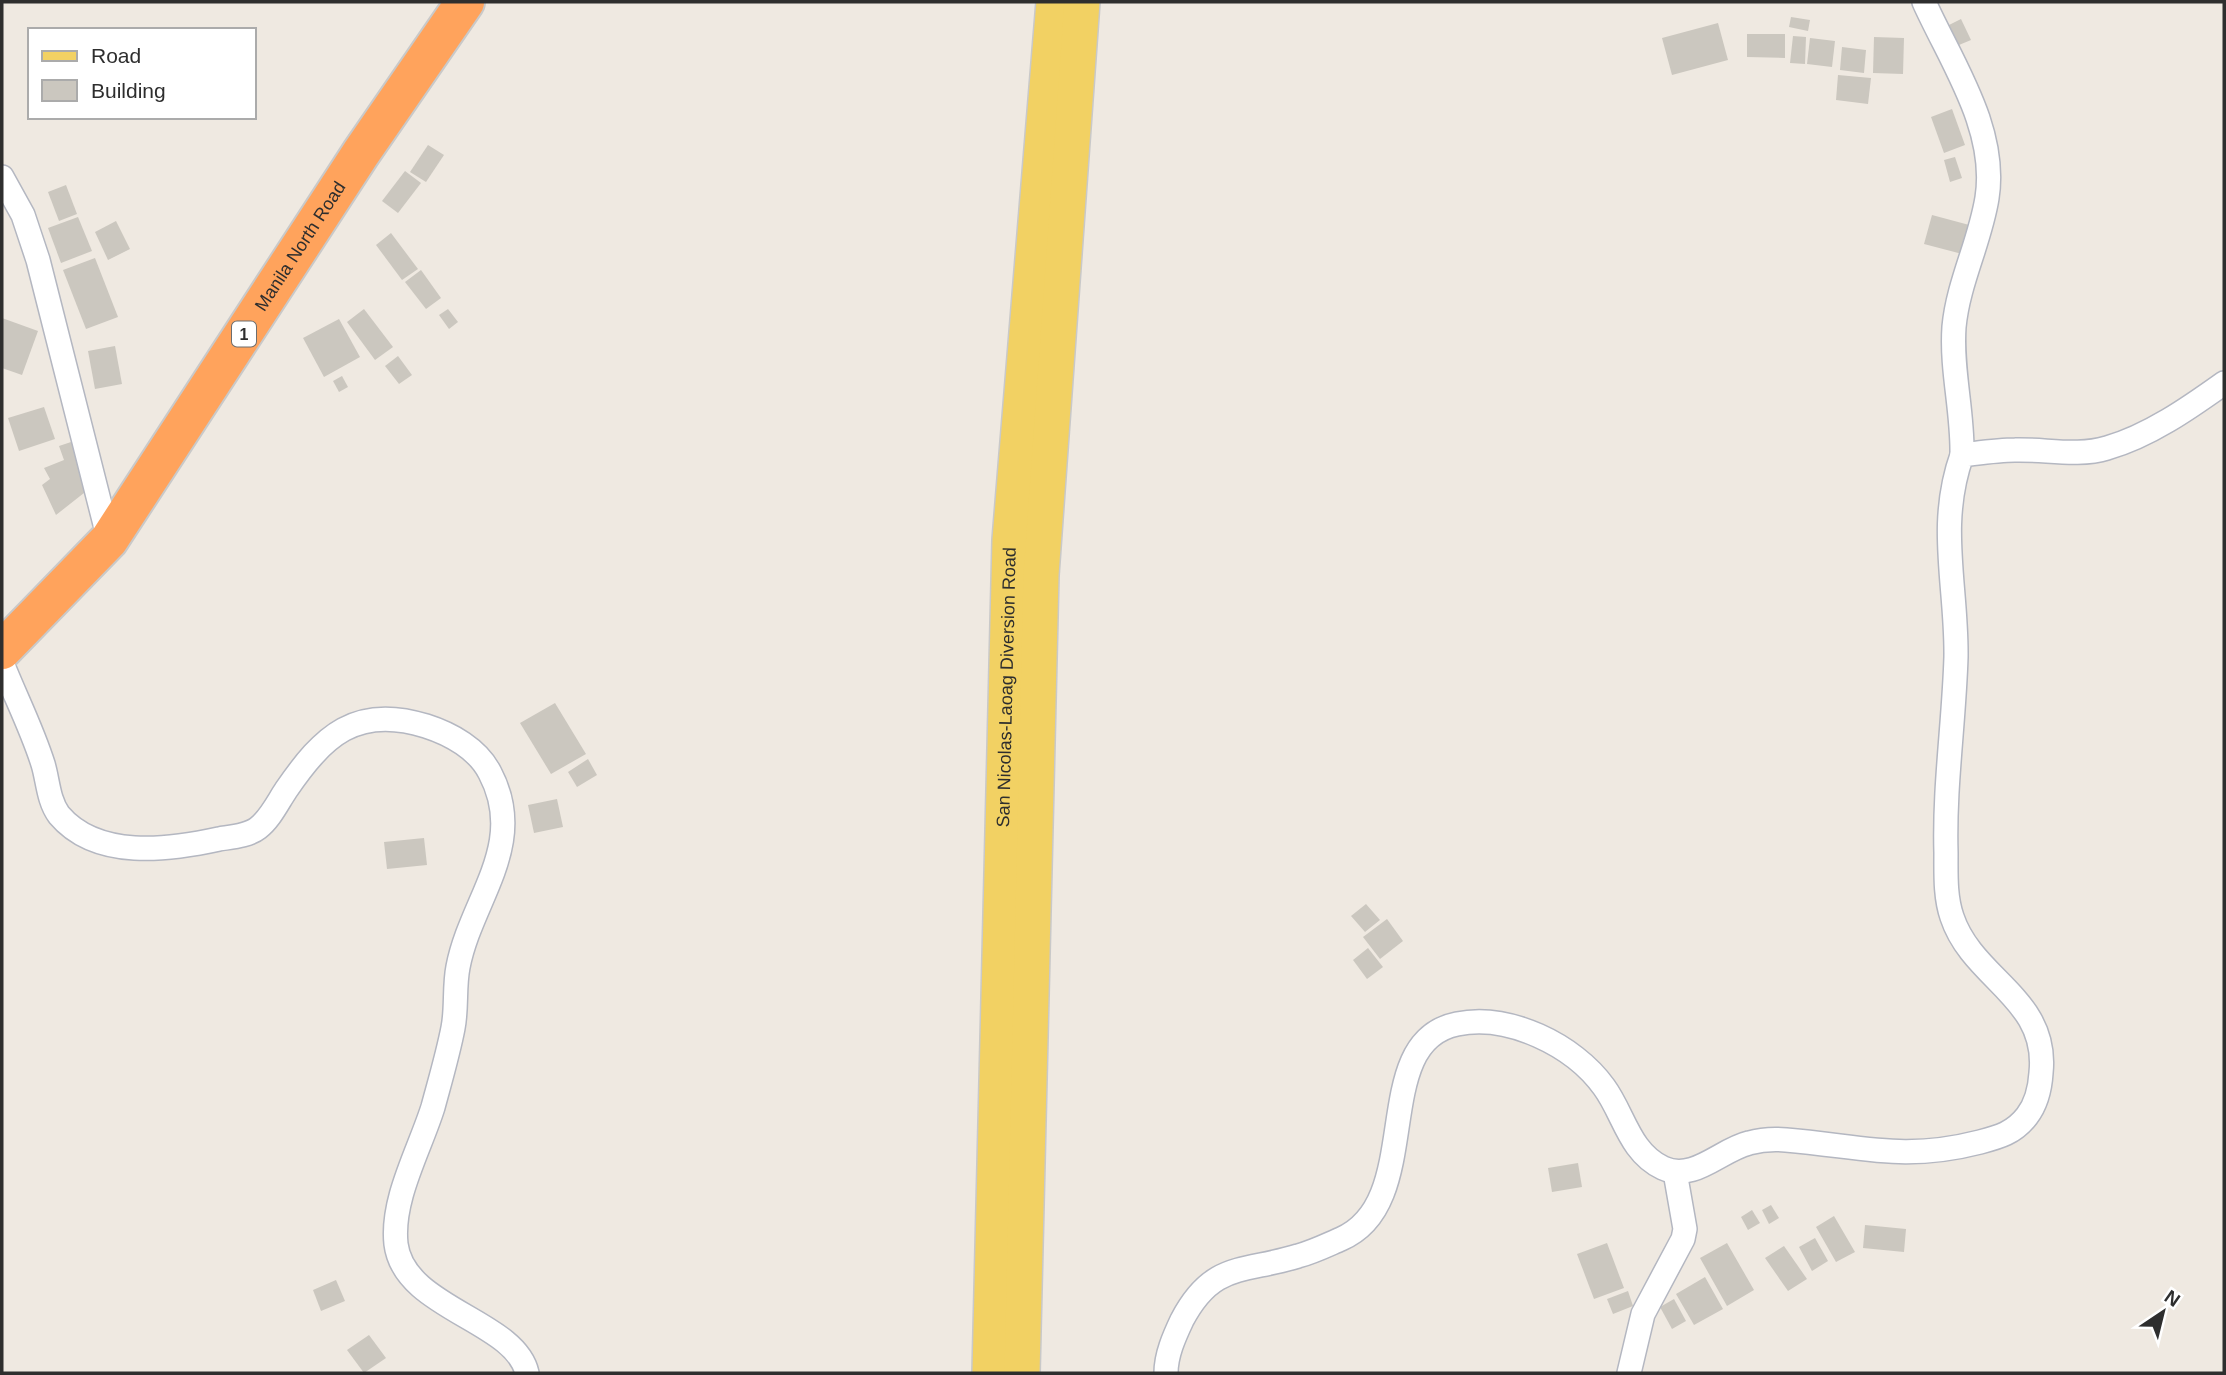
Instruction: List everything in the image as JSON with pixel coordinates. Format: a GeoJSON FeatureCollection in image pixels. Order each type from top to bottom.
{"type":"FeatureCollection","features":[{"type":"Feature","properties":{"kind":"highway","name":"Manila North Road"},"geometry":{"type":"LineString","coordinates":[[2,650],[109,540],[453,8]]}},
{"type":"Feature","properties":{"kind":"main road","name":"San Nicolas-Laoag Diversion Road"},"geometry":{"type":"LineString","coordinates":[[990,1373],[1010,540],[1054,2]]}},
{"type":"Feature","properties":{"kind":"main road","name":"San Nicolas-Laoag Diversion Road"},"geometry":{"type":"LineString","coordinates":[[1022,1373],[1041,575],[1082,2]]}},
{"type":"Feature","properties":{"kind":"street"},"geometry":{"type":"LineString","coordinates":[[1166,1373],[1173,1339],[1195,1298],[1207,1285],[1251,1265],[1294,1258],[1324,1247],[1350,1235],[1367,1221],[1387,1182],[1411,1063],[1422,1044],[1446,1027],[1482,1022],[1520,1030],[1557,1044],[1573,1055],[1604,1086],[1634,1143],[1649,1159],[1675,1172],[1690,1171],[1748,1143],[1782,1139],[1872,1153],[1907,1154],[1956,1148],[2012,1130],[2031,1110],[2040,1089],[2043,1058],[2039,1034],[2021,1005],[1981,964],[1963,941],[1952,916],[1947,890],[1945,820],[1956,655],[1947,518],[1951,486],[1962,455],[1954,330],[1957,301],[1972,261],[1988,195],[1987,165],[1979,122],[1924,2]]}},
{"type":"Feature","properties":{"kind":"street"},"geometry":{"type":"LineString","coordinates":[[2,177],[23,215],[38,260],[109,540]]}},
{"type":"Feature","properties":{"kind":"street"},"geometry":{"type":"LineString","coordinates":[[1962,455],[2013,450],[2081,452],[2106,449],[2133,438],[2194,404],[2224,383]]}},
{"type":"Feature","properties":{"kind":"street"},"geometry":{"type":"LineString","coordinates":[[2,663],[43,765],[55,809],[72,827],[113,845],[173,848],[249,833],[265,821],[319,745],[344,729],[373,720],[408,720],[437,729],[473,752],[489,770],[498,793],[504,831],[498,858],[458,967],[453,1026],[433,1106],[401,1204],[396,1247],[403,1265],[418,1283],[502,1339],[516,1353],[527,1373]]}},
{"type":"Feature","properties":{"kind":"street"},"geometry":{"type":"LineString","coordinates":[[1629,1373],[1643,1314],[1683,1239],[1685,1229],[1675,1172]]}},
{"type":"Feature","properties":{"kind":"building"},"geometry":{"type":"Polygon","coordinates":[[[1791,17],[1810,20],[1808,31],[1789,27],[1791,17]]]}},
{"type":"Feature","properties":{"kind":"building"},"geometry":{"type":"Polygon","coordinates":[[[1961,19],[1971,40],[1959,45],[1949,25],[1961,19]]]}},
{"type":"Feature","properties":{"kind":"building"},"geometry":{"type":"Polygon","coordinates":[[[1718,23],[1728,60],[1672,75],[1662,38],[1718,23]]]}},
{"type":"Feature","properties":{"kind":"building"},"geometry":{"type":"Polygon","coordinates":[[[1747,34],[1785,34],[1785,58],[1747,57],[1747,34]]]}},
{"type":"Feature","properties":{"kind":"building"},"geometry":{"type":"Polygon","coordinates":[[[1793,36],[1806,37],[1805,64],[1790,63],[1793,36]]]}},
{"type":"Feature","properties":{"kind":"building"},"geometry":{"type":"Polygon","coordinates":[[[1874,37],[1904,38],[1903,74],[1873,73],[1874,37]]]}},
{"type":"Feature","properties":{"kind":"building"},"geometry":{"type":"Polygon","coordinates":[[[1810,38],[1835,41],[1832,67],[1807,64],[1810,38]]]}},
{"type":"Feature","properties":{"kind":"building"},"geometry":{"type":"Polygon","coordinates":[[[1842,47],[1866,50],[1864,73],[1840,70],[1842,47]]]}},
{"type":"Feature","properties":{"kind":"building"},"geometry":{"type":"Polygon","coordinates":[[[1838,75],[1871,78],[1868,104],[1836,100],[1838,75]]]}},
{"type":"Feature","properties":{"kind":"building"},"geometry":{"type":"Polygon","coordinates":[[[1952,109],[1965,145],[1944,153],[1931,117],[1952,109]]]}},
{"type":"Feature","properties":{"kind":"building"},"geometry":{"type":"Polygon","coordinates":[[[428,145],[444,155],[426,182],[410,172],[428,145]]]}},
{"type":"Feature","properties":{"kind":"building"},"geometry":{"type":"Polygon","coordinates":[[[1955,157],[1962,178],[1950,182],[1944,160],[1955,157]]]}},
{"type":"Feature","properties":{"kind":"building"},"geometry":{"type":"Polygon","coordinates":[[[405,171],[421,183],[398,213],[382,201],[405,171]]]}},
{"type":"Feature","properties":{"kind":"building"},"geometry":{"type":"Polygon","coordinates":[[[66,185],[77,214],[59,221],[48,192],[66,185]]]}},
{"type":"Feature","properties":{"kind":"building"},"geometry":{"type":"Polygon","coordinates":[[[1932,215],[1973,226],[1966,255],[1924,244],[1932,215]]]}},
{"type":"Feature","properties":{"kind":"building"},"geometry":{"type":"Polygon","coordinates":[[[78,217],[92,251],[61,263],[48,228],[78,217]]]}},
{"type":"Feature","properties":{"kind":"building"},"geometry":{"type":"Polygon","coordinates":[[[116,221],[130,249],[108,260],[95,232],[116,221]]]}},
{"type":"Feature","properties":{"kind":"building"},"geometry":{"type":"Polygon","coordinates":[[[391,233],[418,269],[402,280],[376,245],[391,233]]]}},
{"type":"Feature","properties":{"kind":"building"},"geometry":{"type":"Polygon","coordinates":[[[95,258],[118,317],[86,329],[63,270],[95,258]]]}},
{"type":"Feature","properties":{"kind":"building"},"geometry":{"type":"Polygon","coordinates":[[[421,270],[441,298],[426,309],[405,282],[421,270]]]}},
{"type":"Feature","properties":{"kind":"building"},"geometry":{"type":"Polygon","coordinates":[[[364,309],[393,347],[375,360],[347,322],[364,309]]]}},
{"type":"Feature","properties":{"kind":"building"},"geometry":{"type":"Polygon","coordinates":[[[448,309],[458,322],[449,329],[439,315],[448,309]]]}},
{"type":"Feature","properties":{"kind":"building"},"geometry":{"type":"Polygon","coordinates":[[[2,318],[38,331],[22,375],[2,368],[2,318]]]}},
{"type":"Feature","properties":{"kind":"building"},"geometry":{"type":"Polygon","coordinates":[[[339,319],[360,357],[324,377],[303,338],[339,319]]]}},
{"type":"Feature","properties":{"kind":"building"},"geometry":{"type":"Polygon","coordinates":[[[115,346],[122,384],[95,389],[88,351],[115,346]]]}},
{"type":"Feature","properties":{"kind":"building"},"geometry":{"type":"Polygon","coordinates":[[[398,356],[412,375],[399,384],[385,366],[398,356]]]}},
{"type":"Feature","properties":{"kind":"building"},"geometry":{"type":"Polygon","coordinates":[[[342,376],[348,387],[339,392],[333,381],[342,376]]]}},
{"type":"Feature","properties":{"kind":"building"},"geometry":{"type":"Polygon","coordinates":[[[44,407],[55,439],[19,451],[8,418],[44,407]]]}},
{"type":"Feature","properties":{"kind":"building"},"geometry":{"type":"Polygon","coordinates":[[[80,439],[89,489],[56,515],[42,485],[50,479],[44,468],[64,460],[59,446],[80,439]]]}},
{"type":"Feature","properties":{"kind":"building"},"geometry":{"type":"Polygon","coordinates":[[[555,703],[586,754],[551,774],[520,723],[555,703]]]}},
{"type":"Feature","properties":{"kind":"building"},"geometry":{"type":"Polygon","coordinates":[[[588,759],[597,775],[577,787],[568,772],[588,759]]]}},
{"type":"Feature","properties":{"kind":"building"},"geometry":{"type":"Polygon","coordinates":[[[557,799],[563,827],[534,833],[528,805],[557,799]]]}},
{"type":"Feature","properties":{"kind":"building"},"geometry":{"type":"Polygon","coordinates":[[[424,838],[427,865],[387,869],[384,842],[424,838]]]}},
{"type":"Feature","properties":{"kind":"building"},"geometry":{"type":"Polygon","coordinates":[[[1366,904],[1380,920],[1365,932],[1351,916],[1366,904]]]}},
{"type":"Feature","properties":{"kind":"building"},"geometry":{"type":"Polygon","coordinates":[[[1387,919],[1403,941],[1380,959],[1363,937],[1387,919]]]}},
{"type":"Feature","properties":{"kind":"building"},"geometry":{"type":"Polygon","coordinates":[[[1368,948],[1383,967],[1367,979],[1353,960],[1368,948]]]}},
{"type":"Feature","properties":{"kind":"building"},"geometry":{"type":"Polygon","coordinates":[[[1578,1163],[1582,1187],[1552,1192],[1548,1168],[1578,1163]]]}},
{"type":"Feature","properties":{"kind":"building"},"geometry":{"type":"Polygon","coordinates":[[[1771,1205],[1779,1218],[1769,1224],[1762,1210],[1771,1205]]]}},
{"type":"Feature","properties":{"kind":"building"},"geometry":{"type":"Polygon","coordinates":[[[1752,1210],[1760,1223],[1748,1230],[1741,1217],[1752,1210]]]}},
{"type":"Feature","properties":{"kind":"building"},"geometry":{"type":"Polygon","coordinates":[[[1834,1216],[1855,1252],[1836,1262],[1816,1227],[1834,1216]]]}},
{"type":"Feature","properties":{"kind":"building"},"geometry":{"type":"Polygon","coordinates":[[[1865,1225],[1906,1229],[1904,1252],[1863,1248],[1865,1225]]]}},
{"type":"Feature","properties":{"kind":"building"},"geometry":{"type":"Polygon","coordinates":[[[1815,1238],[1828,1261],[1812,1271],[1799,1247],[1815,1238]]]}},
{"type":"Feature","properties":{"kind":"building"},"geometry":{"type":"Polygon","coordinates":[[[1607,1243],[1624,1288],[1594,1299],[1577,1254],[1607,1243]]]}},
{"type":"Feature","properties":{"kind":"building"},"geometry":{"type":"Polygon","coordinates":[[[1727,1243],[1754,1290],[1727,1306],[1700,1258],[1727,1243]]]}},
{"type":"Feature","properties":{"kind":"building"},"geometry":{"type":"Polygon","coordinates":[[[1784,1246],[1807,1279],[1788,1291],[1765,1258],[1784,1246]]]}},
{"type":"Feature","properties":{"kind":"building"},"geometry":{"type":"Polygon","coordinates":[[[1705,1277],[1723,1309],[1694,1325],[1676,1294],[1705,1277]]]}},
{"type":"Feature","properties":{"kind":"building"},"geometry":{"type":"Polygon","coordinates":[[[336,1280],[345,1301],[321,1311],[313,1290],[336,1280]]]}},
{"type":"Feature","properties":{"kind":"building"},"geometry":{"type":"Polygon","coordinates":[[[1628,1291],[1633,1306],[1613,1314],[1607,1299],[1628,1291]]]}},
{"type":"Feature","properties":{"kind":"building"},"geometry":{"type":"Polygon","coordinates":[[[1674,1299],[1686,1321],[1672,1329],[1660,1307],[1674,1299]]]}},
{"type":"Feature","properties":{"kind":"building"},"geometry":{"type":"Polygon","coordinates":[[[369,1335],[386,1358],[364,1373],[347,1350],[369,1335]]]}}]}
